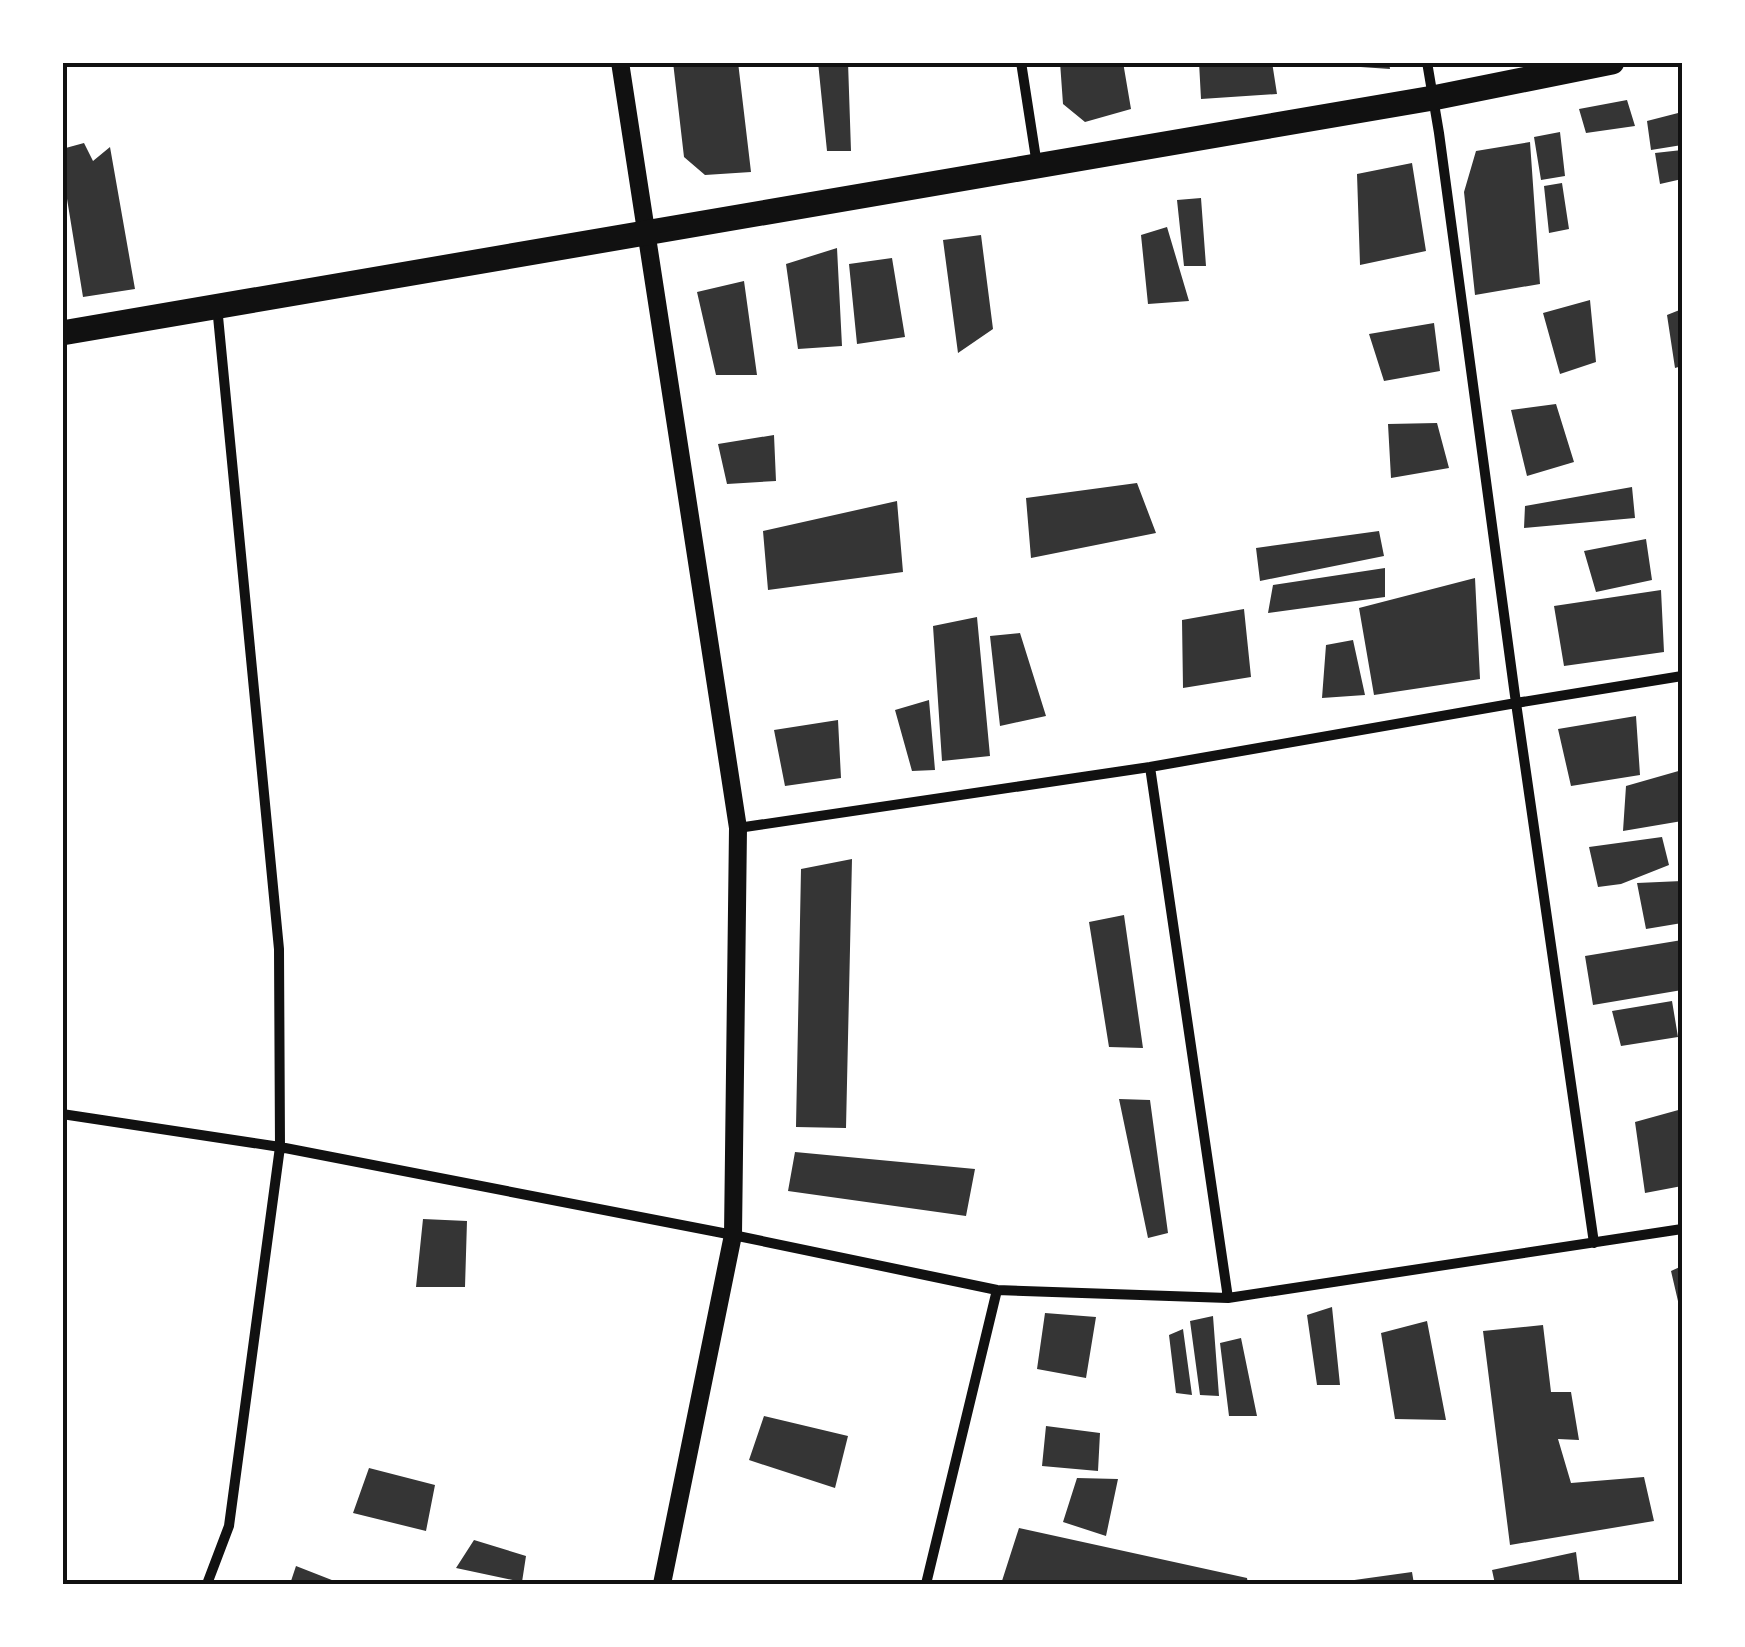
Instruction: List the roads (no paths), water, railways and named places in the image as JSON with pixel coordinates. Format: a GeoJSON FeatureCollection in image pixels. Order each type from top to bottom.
{"type":"FeatureCollection","features":[{"type":"Feature","properties":{"kind":"main road"},"geometry":{"type":"LineString","coordinates":[[62,334],[1434,98],[1612,62]]}},
{"type":"Feature","properties":{"kind":"street"},"geometry":{"type":"LineString","coordinates":[[620,62],[738,828],[733,1235],[662,1584]]}},
{"type":"Feature","properties":{"kind":"street"},"geometry":{"type":"LineString","coordinates":[[1021,62],[1038,166]]}},
{"type":"Feature","properties":{"kind":"street"},"geometry":{"type":"LineString","coordinates":[[1427,62],[1594,1244]]}},
{"type":"Feature","properties":{"kind":"street"},"geometry":{"type":"LineString","coordinates":[[207,1584],[229,1526],[280,1147],[279,948],[218,306]]}},
{"type":"Feature","properties":{"kind":"street"},"geometry":{"type":"LineString","coordinates":[[738,828],[1150,767],[1682,676]]}},
{"type":"Feature","properties":{"kind":"street"},"geometry":{"type":"LineString","coordinates":[[1150,767],[1228,1298]]}},
{"type":"Feature","properties":{"kind":"street"},"geometry":{"type":"LineString","coordinates":[[62,1114],[280,1147],[997,1290],[1228,1298],[1682,1229]]}},
{"type":"Feature","properties":{"kind":"street"},"geometry":{"type":"LineString","coordinates":[[926,1584],[997,1290]]}}]}
